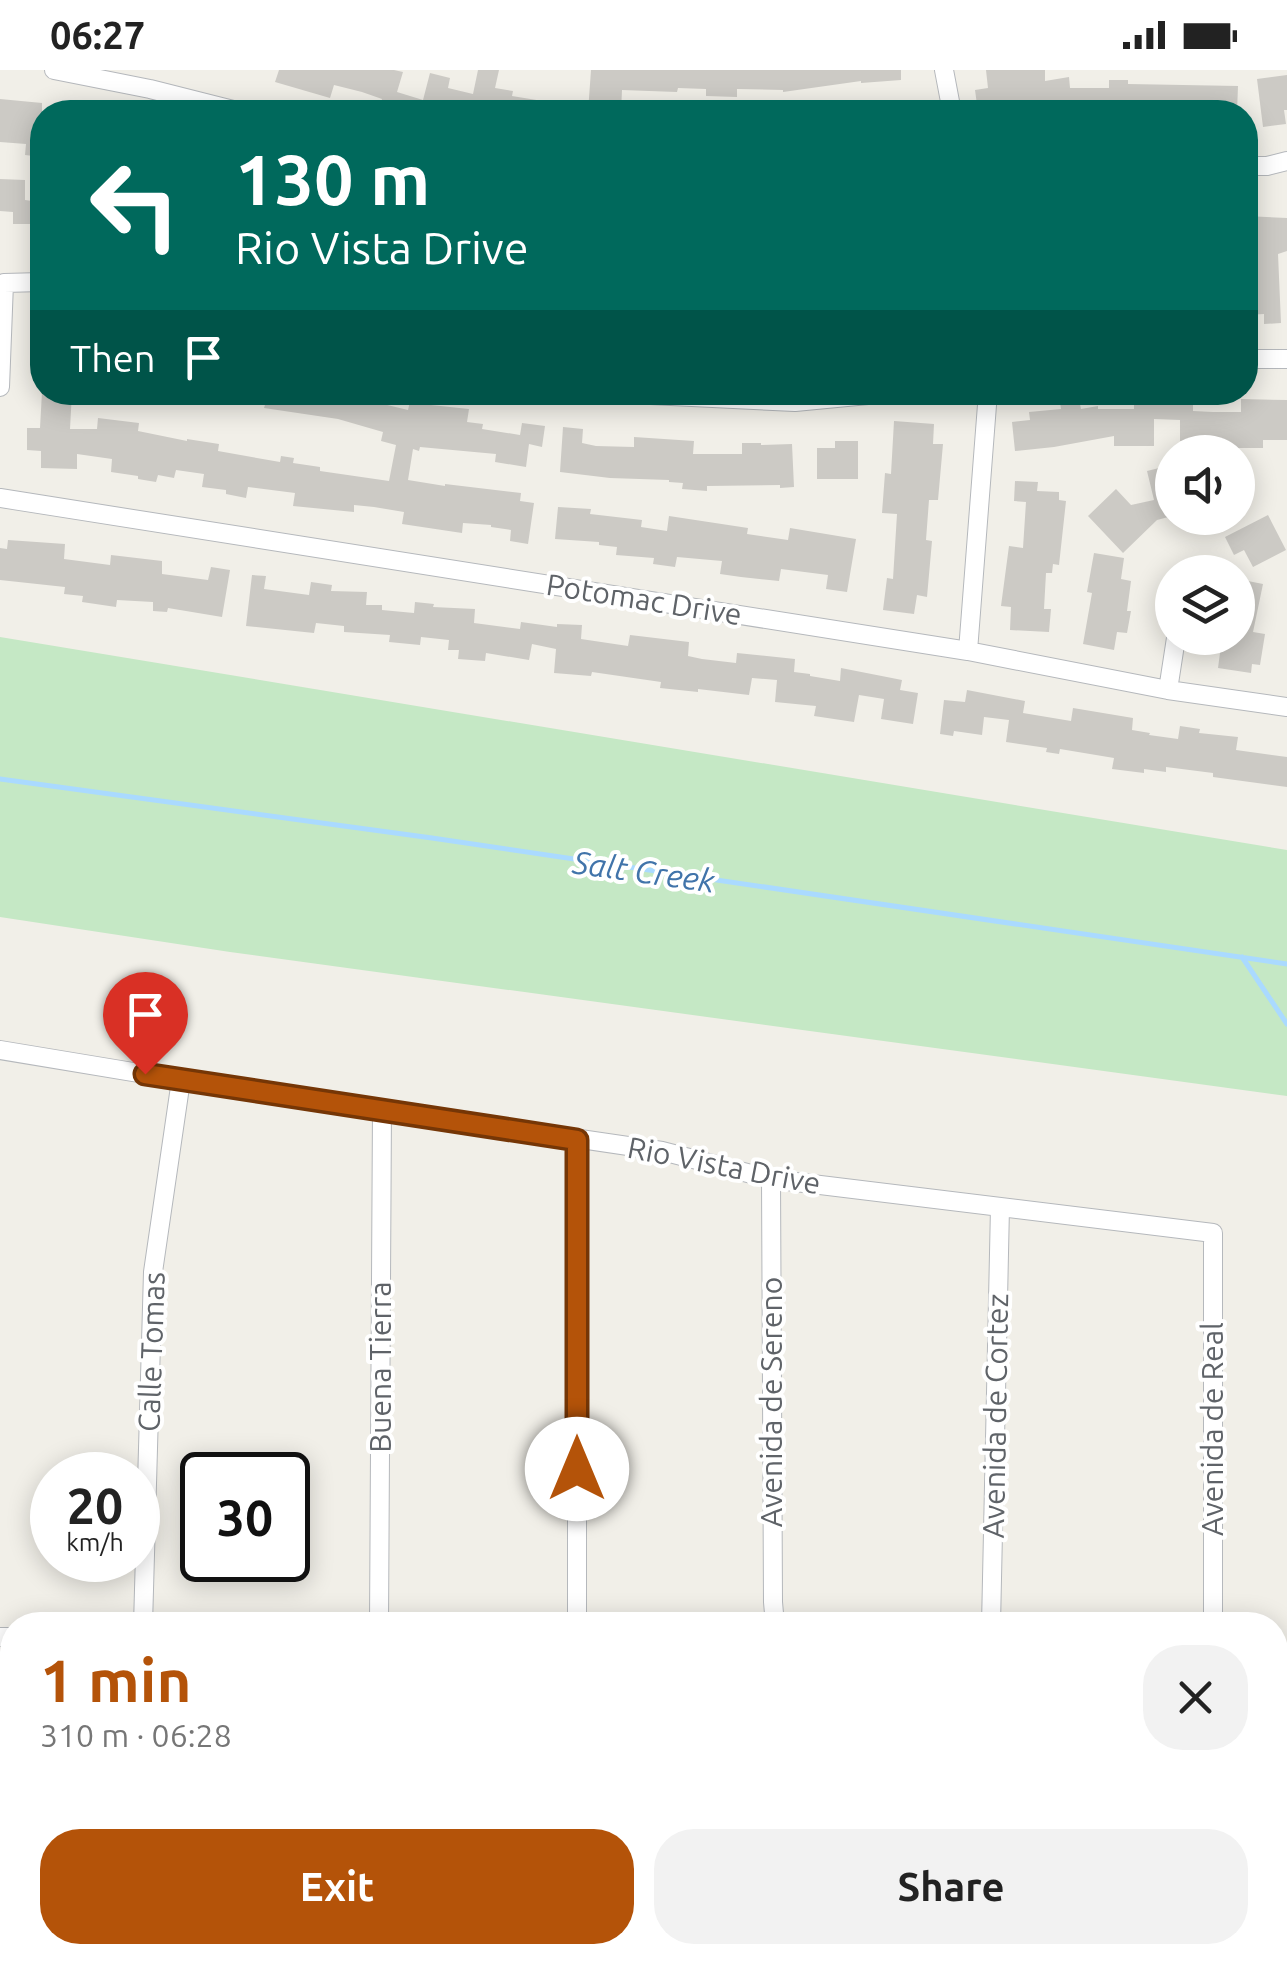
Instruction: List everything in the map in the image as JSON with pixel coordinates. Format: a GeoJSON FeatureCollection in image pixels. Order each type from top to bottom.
{"type":"FeatureCollection","features":[{"type":"Feature","properties":{"kind":"street"},"geometry":{"type":"LineString","coordinates":[[54,70],[194,100]]}},
{"type":"Feature","properties":{"kind":"street"},"geometry":{"type":"LineString","coordinates":[[944,70],[950,100]]}},
{"type":"Feature","properties":{"kind":"street"},"geometry":{"type":"LineString","coordinates":[[1258,166],[1287,161]]}},
{"type":"Feature","properties":{"kind":"street"},"geometry":{"type":"LineString","coordinates":[[0,386],[4,283],[30,282]]}},
{"type":"Feature","properties":{"kind":"street"},"geometry":{"type":"LineString","coordinates":[[1258,359],[1287,358]]}},
{"type":"Feature","properties":{"kind":"street"},"geometry":{"type":"LineString","coordinates":[[968,651],[987,405]]}},
{"type":"Feature","properties":{"kind":"street","name":"Potomac Drive"},"geometry":{"type":"LineString","coordinates":[[0,498],[968,651],[1168,690],[1287,707]]}},
{"type":"Feature","properties":{"kind":"street"},"geometry":{"type":"LineString","coordinates":[[1168,690],[1173,655]]}},
{"type":"Feature","properties":{"kind":"street","name":"Rio Vista Drive"},"geometry":{"type":"LineString","coordinates":[[0,1050],[662,1151],[771,1179],[1213,1233]]}},
{"type":"Feature","properties":{"kind":"street","name":"Calle Tomas"},"geometry":{"type":"LineString","coordinates":[[143,1612],[153,1272],[181,1080]]}},
{"type":"Feature","properties":{"kind":"street","name":"Buena Tierra"},"geometry":{"type":"LineString","coordinates":[[379,1612],[382,1109]]}},
{"type":"Feature","properties":{"kind":"street"},"geometry":{"type":"LineString","coordinates":[[577,1140],[577,1612]]}},
{"type":"Feature","properties":{"kind":"street","name":"Avenida de Sereno"},"geometry":{"type":"LineString","coordinates":[[771,1179],[774,1612]]}},
{"type":"Feature","properties":{"kind":"street","name":"Avenida de Cortez"},"geometry":{"type":"LineString","coordinates":[[992,1612],[1000,1208]]}},
{"type":"Feature","properties":{"kind":"street","name":"Avenida de Real"},"geometry":{"type":"LineString","coordinates":[[1213,1233],[1213,1612]]}},
{"type":"Feature","properties":{"kind":"green space"},"geometry":{"type":"Polygon","coordinates":[[[0,637],[1287,850],[1287,1096],[0,917],[0,637]]]}},
{"type":"Feature","properties":{"kind":"building"},"geometry":{"type":"Polygon","coordinates":[[[279,70],[394,70],[403,72],[397,92],[423,100],[382,100],[334,85],[330,98],[275,82],[279,70]]]}},
{"type":"Feature","properties":{"kind":"building"},"geometry":{"type":"Polygon","coordinates":[[[478,70],[499,70],[495,88],[513,91],[512,96],[536,100],[423,100],[430,73],[450,78],[448,88],[473,94],[478,70]]]}},
{"type":"Feature","properties":{"kind":"building"},"geometry":{"type":"Polygon","coordinates":[[[591,70],[901,70],[901,80],[861,81],[783,92],[737,89],[737,97],[706,96],[706,89],[678,88],[677,92],[622,90],[622,100],[589,100],[591,70]]]}},
{"type":"Feature","properties":{"kind":"building"},"geometry":{"type":"Polygon","coordinates":[[[986,70],[1045,70],[1045,81],[1069,77],[1070,88],[1109,88],[1109,80],[1128,80],[1128,84],[1238,86],[1237,100],[976,100],[975,90],[988,88],[986,70]]]}},
{"type":"Feature","properties":{"kind":"building"},"geometry":{"type":"Polygon","coordinates":[[[1287,75],[1286,124],[1263,127],[1257,79],[1287,75]]]}},
{"type":"Feature","properties":{"kind":"building"},"geometry":{"type":"Polygon","coordinates":[[[0,99],[30,102],[30,156],[25,155],[26,144],[0,142],[0,99]]]}},
{"type":"Feature","properties":{"kind":"building"},"geometry":{"type":"Polygon","coordinates":[[[0,179],[25,180],[30,224],[13,224],[13,212],[0,211],[0,179]]]}},
{"type":"Feature","properties":{"kind":"building"},"geometry":{"type":"Polygon","coordinates":[[[1258,217],[1287,218],[1287,251],[1278,254],[1281,323],[1264,324],[1264,314],[1258,314],[1258,217]]]}},
{"type":"Feature","properties":{"kind":"building"},"geometry":{"type":"Polygon","coordinates":[[[1258,399],[1287,400],[1287,440],[1263,440],[1263,448],[1255,448],[1255,435],[1180,435],[1180,420],[1154,419],[1154,446],[1114,446],[1114,436],[1015,451],[1012,422],[1030,420],[1029,412],[1061,409],[1060,405],[1098,409],[1193,405],[1193,411],[1241,412],[1241,405],[1258,405],[1258,399]]]}},
{"type":"Feature","properties":{"kind":"building"},"geometry":{"type":"Polygon","coordinates":[[[41,405],[71,405],[70,429],[97,429],[98,418],[139,423],[138,431],[219,444],[218,451],[280,462],[281,456],[294,458],[293,463],[320,467],[320,471],[389,481],[396,445],[381,441],[383,432],[338,419],[264,408],[265,405],[387,405],[408,410],[409,405],[431,405],[469,409],[467,422],[483,424],[482,429],[520,435],[522,423],[545,426],[542,447],[529,444],[526,467],[495,462],[496,454],[420,447],[419,451],[413,449],[408,480],[521,493],[520,501],[534,503],[528,544],[510,541],[511,530],[491,525],[463,523],[462,533],[402,524],[404,512],[374,507],[354,505],[354,512],[293,506],[295,493],[248,487],[246,498],[226,494],[226,490],[202,487],[204,474],[176,470],[174,478],[158,475],[156,482],[138,479],[111,472],[112,459],[77,454],[77,469],[41,468],[41,451],[27,450],[27,428],[40,428],[41,405]]]}},
{"type":"Feature","properties":{"kind":"building"},"geometry":{"type":"Polygon","coordinates":[[[894,421],[934,424],[933,444],[943,444],[938,500],[929,500],[926,540],[932,541],[927,597],[917,595],[914,614],[883,610],[887,578],[893,579],[897,514],[882,513],[885,473],[891,474],[894,421]]]}},
{"type":"Feature","properties":{"kind":"building"},"geometry":{"type":"Polygon","coordinates":[[[563,427],[583,429],[582,443],[596,446],[634,447],[634,437],[694,441],[693,454],[742,454],[742,443],[792,444],[794,487],[707,486],[707,491],[682,489],[683,483],[669,480],[560,472],[563,427]]]}},
{"type":"Feature","properties":{"kind":"building"},"geometry":{"type":"Polygon","coordinates":[[[835,441],[858,441],[858,479],[817,479],[817,448],[835,448],[835,441]]]}},
{"type":"Feature","properties":{"kind":"building"},"geometry":{"type":"Polygon","coordinates":[[[1155,469],[1155,522],[1123,553],[1088,516],[1116,489],[1131,505],[1154,500],[1147,471],[1155,469]]]}},
{"type":"Feature","properties":{"kind":"building"},"geometry":{"type":"Polygon","coordinates":[[[1015,481],[1038,482],[1037,491],[1059,492],[1059,500],[1066,501],[1059,565],[1053,564],[1052,573],[1046,573],[1044,609],[1051,609],[1049,632],[1010,630],[1011,607],[1001,606],[1009,546],[1023,548],[1026,502],[1014,501],[1015,481]]]}},
{"type":"Feature","properties":{"kind":"building"},"geometry":{"type":"Polygon","coordinates":[[[558,507],[591,509],[590,514],[642,520],[641,527],[667,531],[669,516],[748,528],[747,534],[788,540],[790,528],[856,539],[847,592],[826,589],[828,575],[781,569],[779,581],[741,577],[720,574],[722,561],[677,557],[675,567],[653,564],[654,558],[616,555],[617,547],[599,542],[555,539],[558,507]]]}},
{"type":"Feature","properties":{"kind":"building"},"geometry":{"type":"Polygon","coordinates":[[[1268,515],[1286,550],[1255,566],[1255,555],[1247,555],[1244,550],[1234,555],[1225,537],[1255,535],[1255,522],[1268,515]]]}},
{"type":"Feature","properties":{"kind":"building"},"geometry":{"type":"Polygon","coordinates":[[[8,540],[65,544],[64,559],[110,565],[111,555],[162,561],[162,574],[208,580],[211,567],[230,570],[222,617],[168,608],[167,612],[153,611],[153,602],[117,600],[116,607],[82,602],[83,596],[64,594],[65,587],[0,580],[0,548],[7,549],[8,540]]]}},
{"type":"Feature","properties":{"kind":"building"},"geometry":{"type":"Polygon","coordinates":[[[1094,553],[1124,558],[1121,579],[1131,581],[1127,633],[1117,632],[1114,650],[1083,644],[1094,553]]]}},
{"type":"Feature","properties":{"kind":"building"},"geometry":{"type":"Polygon","coordinates":[[[252,575],[266,576],[264,589],[309,595],[311,582],[332,585],[331,591],[367,592],[366,605],[382,605],[382,610],[414,613],[415,602],[475,609],[474,623],[520,629],[521,622],[557,627],[582,625],[581,639],[628,646],[630,635],[689,642],[688,656],[702,659],[736,663],[737,653],[795,659],[794,672],[810,676],[840,681],[841,668],[902,680],[900,690],[918,693],[913,724],[881,719],[884,699],[859,695],[854,722],[814,716],[816,706],[775,702],[777,680],[752,678],[749,695],[660,688],[661,682],[592,672],[591,676],[554,673],[556,649],[532,644],[529,660],[486,653],[485,661],[458,659],[459,650],[448,650],[449,640],[421,637],[420,645],[389,642],[390,635],[344,632],[344,626],[316,623],[314,633],[246,626],[252,575]]]}},
{"type":"Feature","properties":{"kind":"building"},"geometry":{"type":"Polygon","coordinates":[[[1255,582],[1263,584],[1255,622],[1255,582]]]}},
{"type":"Feature","properties":{"kind":"building"},"geometry":{"type":"Polygon","coordinates":[[[1255,632],[1265,634],[1260,665],[1252,664],[1251,673],[1218,668],[1220,655],[1255,655],[1255,632]]]}},
{"type":"Feature","properties":{"kind":"building"},"geometry":{"type":"Polygon","coordinates":[[[967,690],[1025,701],[1023,713],[1071,721],[1073,708],[1133,718],[1132,730],[1149,735],[1178,739],[1180,726],[1200,729],[1199,733],[1238,737],[1236,750],[1287,757],[1287,787],[1166,767],[1166,772],[1144,769],[1144,773],[1112,769],[1114,758],[1060,749],[1059,754],[1046,752],[1047,748],[1006,742],[1009,720],[984,717],[982,735],[954,731],[953,736],[940,734],[944,700],[965,702],[967,690]]]}},
{"type":"Feature","properties":{"kind":"waterway","name":"Salt Creek"},"geometry":{"type":"LineString","coordinates":[[0,779],[432,838],[1287,964]]}},
{"type":"Feature","properties":{"kind":"waterway"},"geometry":{"type":"LineString","coordinates":[[1242,957],[1287,1024]]}},
{"type":"Feature","properties":{"kind":"route"},"geometry":{"type":"LineString","coordinates":[[145,1074],[577,1140],[577,1469]]}}]}
